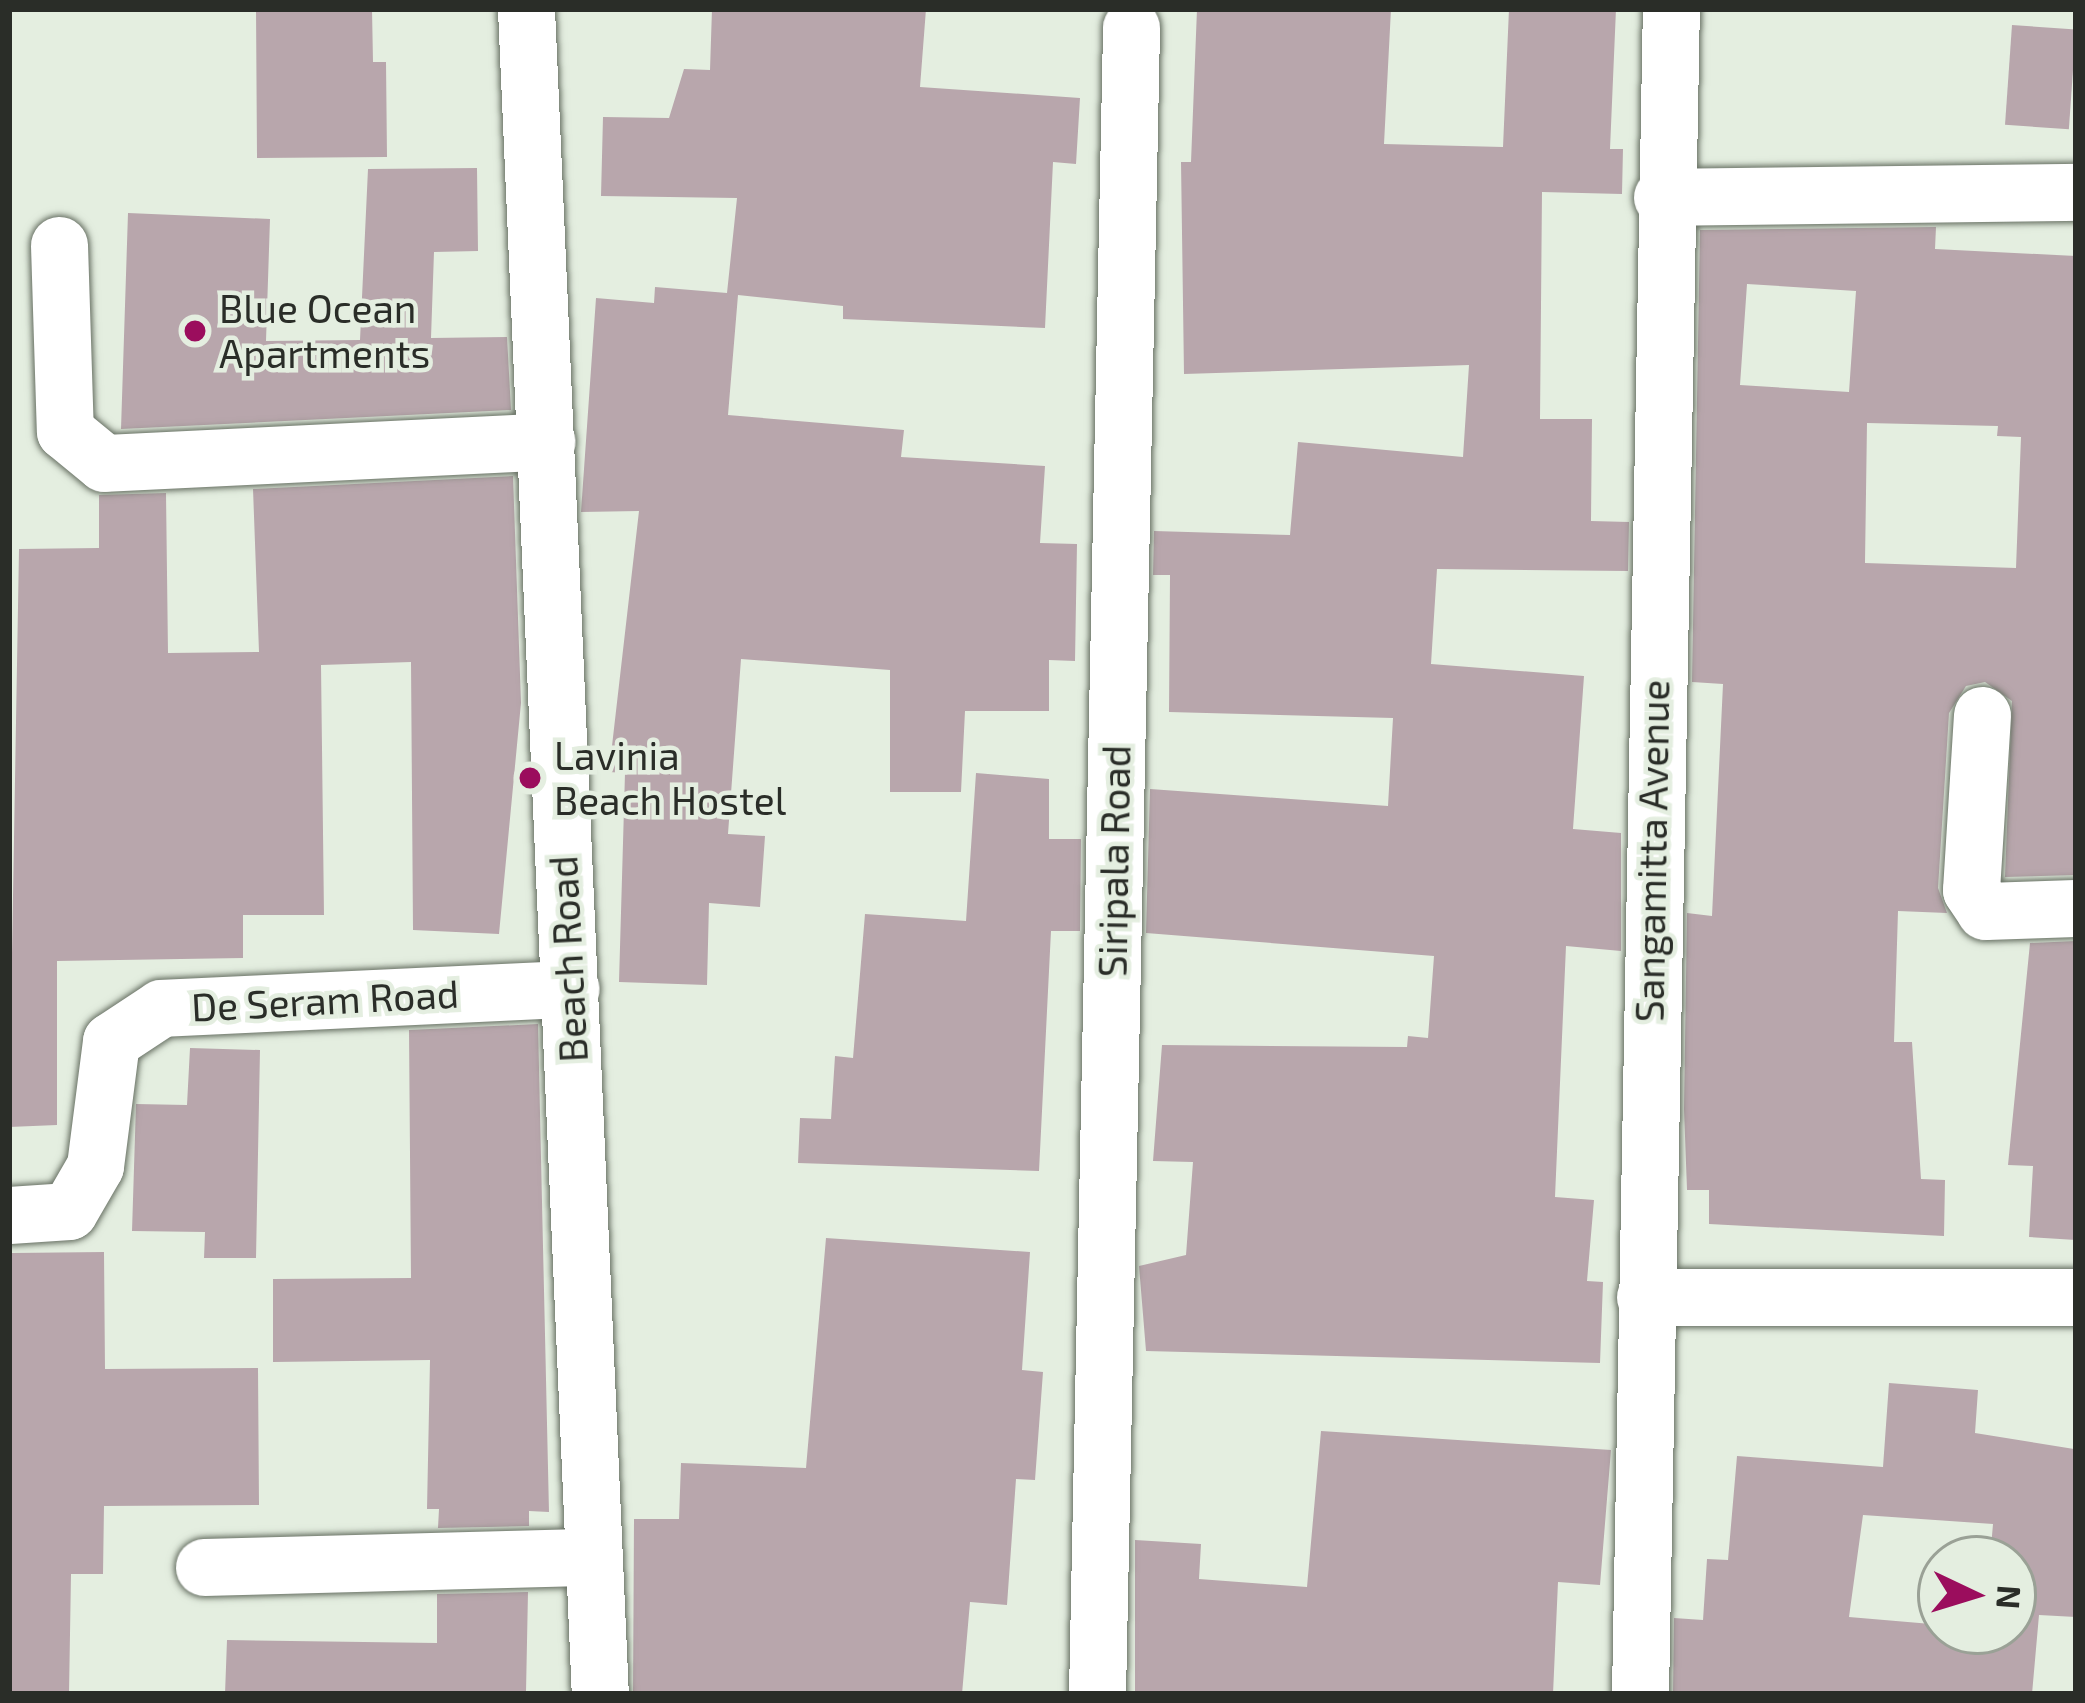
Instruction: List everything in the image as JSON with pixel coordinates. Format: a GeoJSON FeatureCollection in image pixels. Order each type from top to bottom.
{"type":"FeatureCollection","features":[{"type":"Feature","properties":{"kind":"street","name":"Beach Road"},"geometry":{"type":"LineString","coordinates":[[526,9],[600,1694]]}},
{"type":"Feature","properties":{"kind":"street","name":"Sangamitta Avenue"},"geometry":{"type":"LineString","coordinates":[[1640,1694],[1662,197],[1671,9]]}},
{"type":"Feature","properties":{"kind":"street","name":"Siripala Road"},"geometry":{"type":"LineString","coordinates":[[1096,1694],[1131,27]]}},
{"type":"Feature","properties":{"kind":"street"},"geometry":{"type":"LineString","coordinates":[[1662,197],[2076,192]]}},
{"type":"Feature","properties":{"kind":"street"},"geometry":{"type":"LineString","coordinates":[[58,245],[65,430],[104,464],[546,441]]}},
{"type":"Feature","properties":{"kind":"street"},"geometry":{"type":"LineString","coordinates":[[1982,715],[1971,890],[1985,911],[2076,908]]}},
{"type":"Feature","properties":{"kind":"street","name":"De Seram Road"},"geometry":{"type":"LineString","coordinates":[[9,1215],[69,1211],[95,1166],[112,1041],[161,1008],[571,988]]}},
{"type":"Feature","properties":{"kind":"street"},"geometry":{"type":"LineString","coordinates":[[1645,1297],[2076,1297]]}},
{"type":"Feature","properties":{"kind":"street"},"geometry":{"type":"LineString","coordinates":[[204,1567],[592,1557]]}},
{"type":"Feature","properties":{"kind":"building"},"geometry":{"type":"Polygon","coordinates":[[[256,9],[372,9],[373,62],[386,62],[387,157],[257,158],[256,9]]]}},
{"type":"Feature","properties":{"kind":"building"},"geometry":{"type":"Polygon","coordinates":[[[712,9],[926,9],[920,87],[1080,98],[1076,164],[1053,162],[1045,328],[843,319],[843,306],[738,295],[728,415],[904,430],[901,457],[1045,466],[1040,543],[1077,544],[1075,661],[1049,660],[1049,711],[965,711],[961,792],[890,792],[890,670],[741,659],[728,834],[765,836],[760,907],[709,903],[707,985],[619,982],[625,773],[609,772],[639,511],[581,512],[596,298],[654,303],[655,287],[727,293],[737,198],[601,196],[603,117],[669,118],[684,69],[710,70],[712,9]]]}},
{"type":"Feature","properties":{"kind":"building"},"geometry":{"type":"Polygon","coordinates":[[[1197,9],[1391,9],[1384,144],[1503,147],[1509,9],[1616,9],[1610,149],[1623,149],[1622,194],[1542,192],[1540,419],[1592,419],[1591,521],[1629,522],[1628,571],[1437,569],[1431,664],[1584,676],[1573,829],[1621,833],[1621,951],[1566,946],[1555,1197],[1594,1200],[1587,1281],[1603,1282],[1600,1363],[1146,1351],[1139,1266],[1186,1255],[1193,1162],[1153,1161],[1162,1045],[1407,1047],[1408,1036],[1428,1038],[1434,956],[1146,933],[1150,789],[1388,806],[1393,718],[1169,712],[1170,575],[1153,575],[1154,531],[1290,535],[1298,442],[1463,457],[1469,365],[1184,374],[1181,162],[1191,162],[1197,9]]]}},
{"type":"Feature","properties":{"kind":"building"},"geometry":{"type":"Polygon","coordinates":[[[2012,25],[2076,29],[2069,129],[2005,125],[2012,25]]]}},
{"type":"Feature","properties":{"kind":"building"},"geometry":{"type":"Polygon","coordinates":[[[477,168],[478,251],[434,252],[431,338],[507,337],[511,410],[121,429],[128,213],[270,219],[266,341],[360,340],[368,169],[477,168]]]}},
{"type":"Feature","properties":{"kind":"building"},"geometry":{"type":"Polygon","coordinates":[[[1936,227],[1935,249],[2076,256],[2076,875],[2005,877],[2012,701],[1985,682],[1966,686],[1949,713],[1938,888],[1947,913],[1898,911],[1894,1042],[1912,1042],[1921,1179],[1945,1180],[1944,1236],[1709,1224],[1709,1190],[1687,1190],[1687,913],[1712,916],[1723,684],[1692,682],[1700,230],[1936,227]],[[1747,284],[1740,385],[1849,392],[1856,291],[1747,284]],[[1867,423],[1865,563],[2016,568],[2021,437],[1997,436],[1998,426],[1867,423]]]}},
{"type":"Feature","properties":{"kind":"building"},"geometry":{"type":"Polygon","coordinates":[[[513,476],[521,703],[499,934],[413,930],[411,662],[321,665],[324,915],[243,915],[243,958],[57,961],[57,1125],[9,1127],[19,549],[99,548],[99,495],[166,493],[168,653],[259,652],[253,489],[513,476]]]}},
{"type":"Feature","properties":{"kind":"building"},"geometry":{"type":"Polygon","coordinates":[[[976,773],[1049,779],[1049,839],[1081,839],[1080,931],[1051,931],[1039,1171],[798,1163],[800,1118],[831,1119],[835,1056],[853,1058],[865,914],[966,921],[976,773]]]}},
{"type":"Feature","properties":{"kind":"building"},"geometry":{"type":"Polygon","coordinates":[[[2076,941],[2076,1240],[2029,1237],[2033,1166],[2008,1165],[2030,943],[2076,941]]]}},
{"type":"Feature","properties":{"kind":"building"},"geometry":{"type":"Polygon","coordinates":[[[538,1024],[549,1512],[529,1511],[529,1526],[438,1528],[439,1509],[427,1509],[430,1360],[273,1362],[273,1279],[411,1278],[409,1030],[538,1024]]]}},
{"type":"Feature","properties":{"kind":"building"},"geometry":{"type":"Polygon","coordinates":[[[190,1048],[260,1050],[256,1258],[204,1258],[205,1232],[132,1231],[136,1104],[187,1105],[190,1048]]]}},
{"type":"Feature","properties":{"kind":"building"},"geometry":{"type":"Polygon","coordinates":[[[826,1238],[1030,1252],[1022,1370],[1043,1372],[1035,1480],[1016,1479],[1007,1605],[970,1602],[962,1694],[633,1694],[634,1519],[679,1519],[681,1463],[806,1468],[826,1238]]]}},
{"type":"Feature","properties":{"kind":"building"},"geometry":{"type":"Polygon","coordinates":[[[104,1252],[105,1369],[258,1368],[259,1505],[104,1506],[103,1574],[71,1574],[69,1694],[9,1694],[12,1253],[104,1252]]]}},
{"type":"Feature","properties":{"kind":"building"},"geometry":{"type":"Polygon","coordinates":[[[1889,1383],[1978,1390],[1975,1433],[2074,1449],[2076,1617],[2039,1615],[2037,1638],[2037,1535],[1992,1535],[1993,1524],[1863,1515],[1849,1617],[1917,1623],[1917,1655],[2035,1655],[2032,1694],[1673,1694],[1674,1618],[1703,1620],[1707,1559],[1728,1560],[1737,1456],[1883,1467],[1889,1383]]]}},
{"type":"Feature","properties":{"kind":"building"},"geometry":{"type":"Polygon","coordinates":[[[1321,1431],[1611,1450],[1600,1585],[1558,1582],[1553,1694],[1135,1694],[1135,1540],[1201,1544],[1199,1579],[1307,1587],[1321,1431]]]}},
{"type":"Feature","properties":{"kind":"building"},"geometry":{"type":"Polygon","coordinates":[[[528,1592],[526,1692],[225,1694],[227,1640],[437,1643],[437,1594],[528,1592]]]}},
{"type":"Feature","properties":{"kind":"place","name":"Blue Ocean Apartments"},"geometry":{"type":"Point","coordinates":[195,331]}},
{"type":"Feature","properties":{"kind":"place","name":"Lavinia Beach Hostel"},"geometry":{"type":"Point","coordinates":[530,778]}}]}
